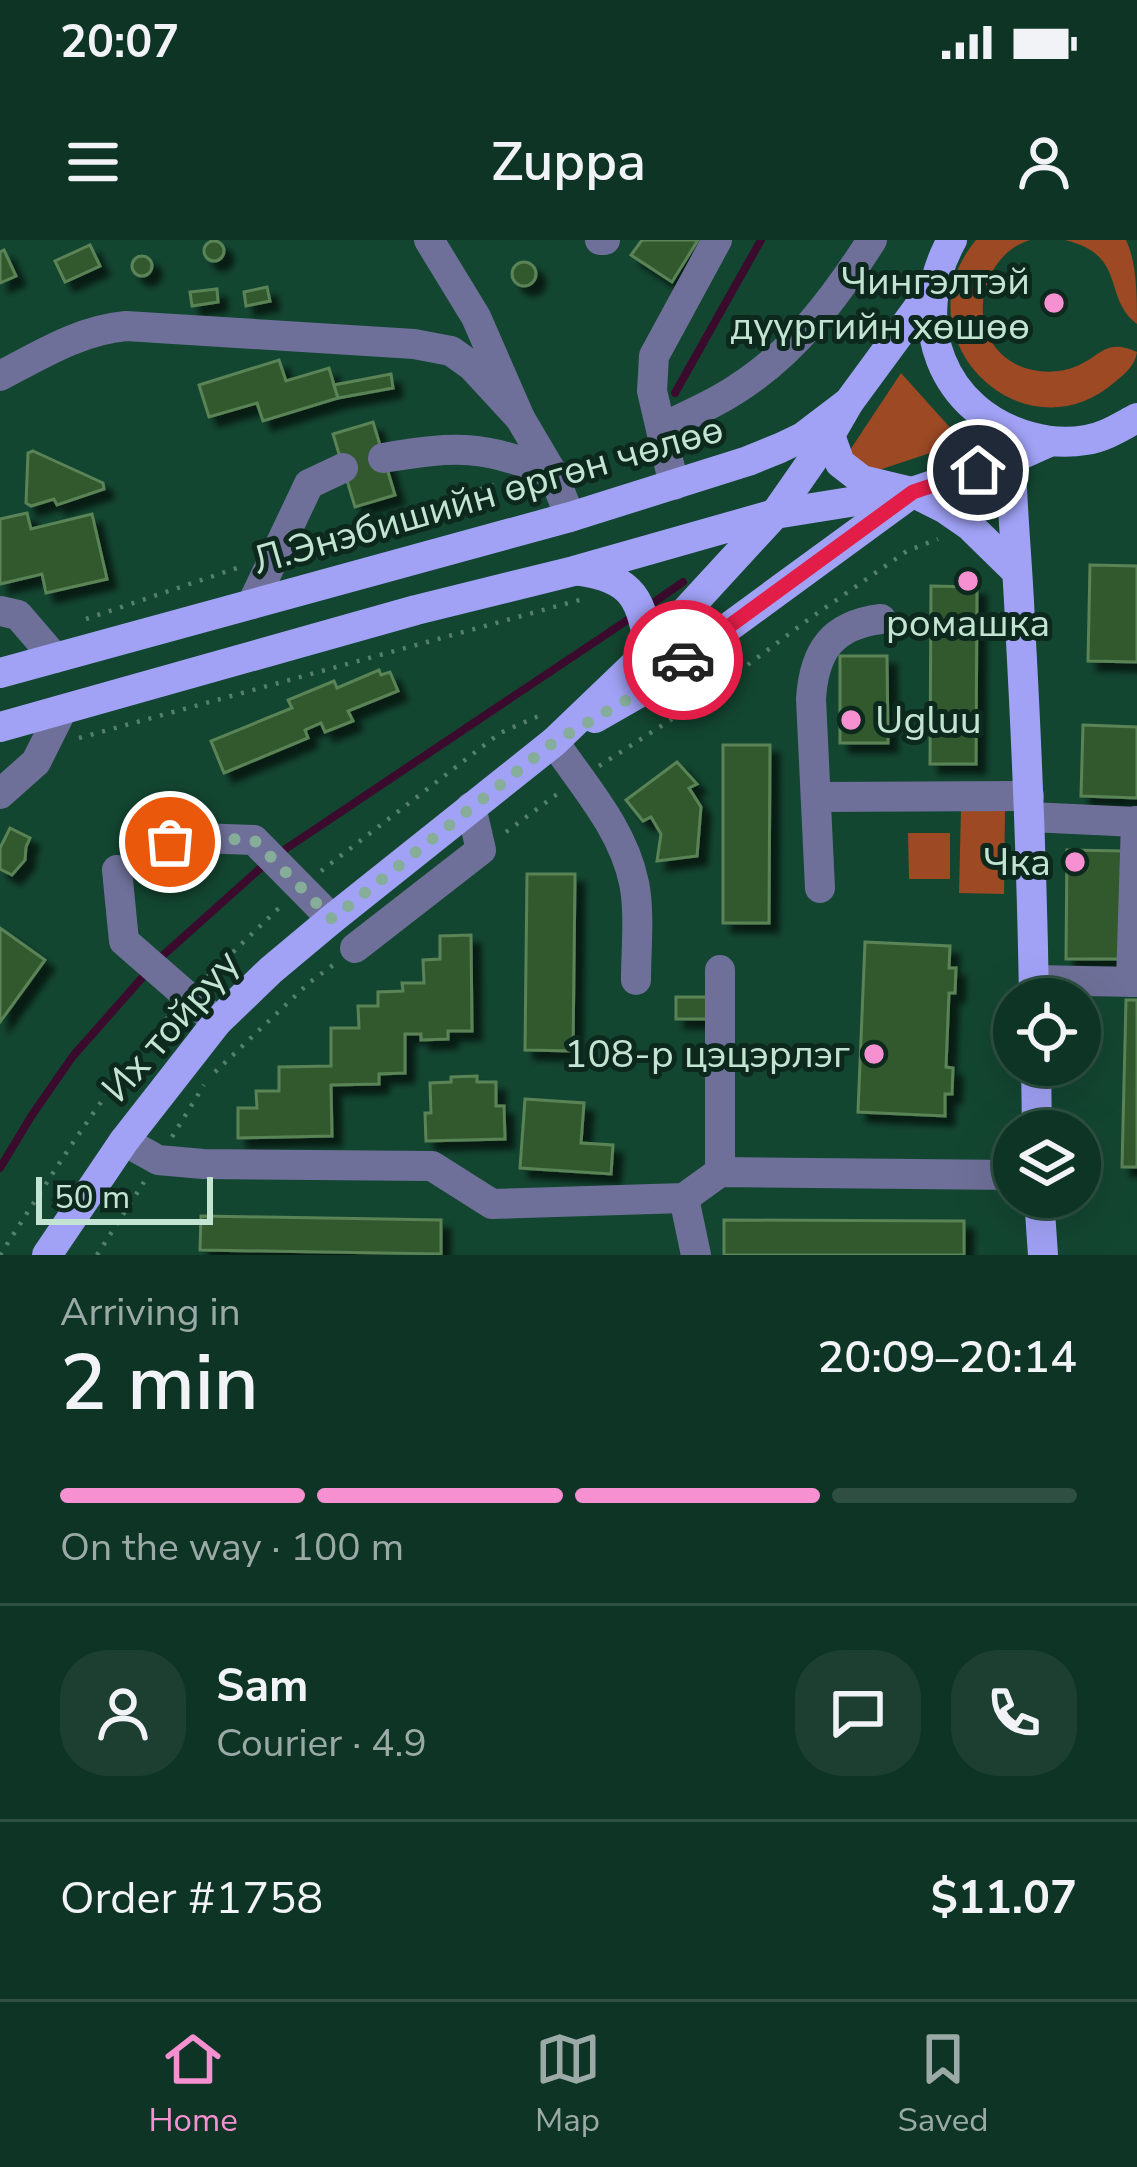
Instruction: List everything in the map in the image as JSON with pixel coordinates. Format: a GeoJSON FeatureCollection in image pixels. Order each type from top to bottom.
{"type":"FeatureCollection","features":[{"type":"Feature","properties":{"kind":"main road"},"geometry":{"type":"LineString","coordinates":[[952,240],[932,289],[932,332],[946,373],[972,407],[1008,431],[1049,442],[1105,435],[1137,418]]}},
{"type":"Feature","properties":{"kind":"main road","name":"Л.Энэбишийн өргөн чөлөө"},"geometry":{"type":"LineString","coordinates":[[0,673],[570,517],[748,461],[803,437],[849,402],[932,289]]}},
{"type":"Feature","properties":{"kind":"main road"},"geometry":{"type":"LineString","coordinates":[[0,727],[775,514],[849,402]]}},
{"type":"Feature","properties":{"kind":"main road"},"geometry":{"type":"LineString","coordinates":[[830,435],[840,463],[862,480],[913,492],[944,508],[1016,571]]}},
{"type":"Feature","properties":{"kind":"main road"},"geometry":{"type":"LineString","coordinates":[[1105,435],[1137,437]]}},
{"type":"Feature","properties":{"kind":"main road","name":"Их тойруу"},"geometry":{"type":"LineString","coordinates":[[47,1255],[124,1141],[217,1022],[332,919],[554,742],[649,651],[775,514],[913,492],[1049,442]]}},
{"type":"Feature","properties":{"kind":"main road"},"geometry":{"type":"LineString","coordinates":[[1011,459],[1034,978]]}},
{"type":"Feature","properties":{"kind":"main road","name":"Их тойруу"},"geometry":{"type":"LineString","coordinates":[[554,742],[637,694],[913,492]]}},
{"type":"Feature","properties":{"kind":"main road"},"geometry":{"type":"LineString","coordinates":[[574,571],[604,574],[631,592],[641,605],[649,651]]}},
{"type":"Feature","properties":{"kind":"main road"},"geometry":{"type":"LineString","coordinates":[[1041,1218],[1043,1255]]}},
{"type":"Feature","properties":{"kind":"street"},"geometry":{"type":"LineString","coordinates":[[429,240],[476,317],[570,517]]}},
{"type":"Feature","properties":{"kind":"street"},"geometry":{"type":"LineString","coordinates":[[674,485],[652,391],[654,356],[717,240]]}},
{"type":"Feature","properties":{"kind":"street"},"geometry":{"type":"LineString","coordinates":[[662,428],[736,390],[775,362],[838,293],[872,240]]}},
{"type":"Feature","properties":{"kind":"street"},"geometry":{"type":"LineString","coordinates":[[0,376],[45,351],[106,328],[177,327],[414,344],[451,351],[472,365],[520,418]]}},
{"type":"Feature","properties":{"kind":"street"},"geometry":{"type":"LineString","coordinates":[[383,458],[476,449],[514,456],[553,474]]}},
{"type":"Feature","properties":{"kind":"street"},"geometry":{"type":"LineString","coordinates":[[252,604],[309,484],[343,468]]}},
{"type":"Feature","properties":{"kind":"street"},"geometry":{"type":"LineString","coordinates":[[0,611],[18,615],[55,658]]}},
{"type":"Feature","properties":{"kind":"street"},"geometry":{"type":"LineString","coordinates":[[820,888],[811,699],[817,664],[830,640],[841,631],[854,623],[881,619]]}},
{"type":"Feature","properties":{"kind":"street"},"geometry":{"type":"LineString","coordinates":[[0,794],[36,763],[62,710]]}},
{"type":"Feature","properties":{"kind":"street"},"geometry":{"type":"LineString","coordinates":[[554,742],[603,811],[635,885],[636,980]]}},
{"type":"Feature","properties":{"kind":"street"},"geometry":{"type":"LineString","coordinates":[[817,797],[1029,806],[1136,822],[1134,982],[1101,985]]}},
{"type":"Feature","properties":{"kind":"street"},"geometry":{"type":"LineString","coordinates":[[355,947],[481,850],[471,807]]}},
{"type":"Feature","properties":{"kind":"street"},"geometry":{"type":"LineString","coordinates":[[142,847],[197,838],[254,840],[332,919]]}},
{"type":"Feature","properties":{"kind":"street"},"geometry":{"type":"LineString","coordinates":[[117,870],[124,941],[217,1022]]}},
{"type":"Feature","properties":{"kind":"street"},"geometry":{"type":"LineString","coordinates":[[720,970],[720,1172]]}},
{"type":"Feature","properties":{"kind":"street"},"geometry":{"type":"LineString","coordinates":[[124,1141],[158,1160],[202,1164],[432,1166],[492,1204],[684,1198],[720,1172],[993,1175]]}},
{"type":"Feature","properties":{"kind":"street"},"geometry":{"type":"LineString","coordinates":[[684,1198],[696,1255]]}},
{"type":"Feature","properties":{"kind":"path"},"geometry":{"type":"LineString","coordinates":[[481,850],[579,778],[694,705],[907,551],[970,526]]}},
{"type":"Feature","properties":{"kind":"path"},"geometry":{"type":"LineString","coordinates":[[42,748],[594,596]]}},
{"type":"Feature","properties":{"kind":"path"},"geometry":{"type":"LineString","coordinates":[[0,1255],[87,1120],[187,996],[301,886],[500,733],[551,710]]}},
{"type":"Feature","properties":{"kind":"path"},"geometry":{"type":"LineString","coordinates":[[97,1255],[210,1076],[310,982],[355,947]]}},
{"type":"Feature","properties":{"kind":"shaded area"},"geometry":{"type":"Polygon","coordinates":[[[976,240],[1030,240],[999,261],[984,295],[987,332],[1012,362],[1035,370],[1061,371],[1118,347],[1137,352],[1130,368],[1080,402],[1044,407],[1010,398],[981,378],[960,349],[951,314],[955,277],[976,240]]]}},
{"type":"Feature","properties":{"kind":"shaded area"},"geometry":{"type":"Polygon","coordinates":[[[1065,240],[1126,240],[1134,269],[1137,324],[1126,314],[1098,256],[1065,240]]]}},
{"type":"Feature","properties":{"kind":"shaded area"},"geometry":{"type":"Polygon","coordinates":[[[901,373],[963,442],[882,469],[857,471],[850,450],[901,373]]]}},
{"type":"Feature","properties":{"kind":"shaded area"},"geometry":{"type":"Polygon","coordinates":[[[961,809],[1005,810],[1004,894],[959,893],[961,809]]]}},
{"type":"Feature","properties":{"kind":"shaded area"},"geometry":{"type":"Polygon","coordinates":[[[908,833],[950,833],[950,879],[909,879],[908,833]]]}},
{"type":"Feature","properties":{"kind":"building"},"geometry":{"type":"Polygon","coordinates":[[[642,240],[698,240],[672,282],[631,255],[642,240]]]}},
{"type":"Feature","properties":{"kind":"building"},"geometry":{"type":"Polygon","coordinates":[[[214,241],[224,251],[214,261],[204,251],[214,241]]]}},
{"type":"Feature","properties":{"kind":"building"},"geometry":{"type":"Polygon","coordinates":[[[90,245],[100,266],[65,282],[55,261],[90,245]]]}},
{"type":"Feature","properties":{"kind":"building"},"geometry":{"type":"Polygon","coordinates":[[[4,250],[16,276],[0,283],[0,252],[4,250]]]}},
{"type":"Feature","properties":{"kind":"building"},"geometry":{"type":"Polygon","coordinates":[[[142,256],[152,266],[142,276],[132,266],[142,256]]]}},
{"type":"Feature","properties":{"kind":"building"},"geometry":{"type":"Polygon","coordinates":[[[524,262],[533,265],[533,283],[524,286],[515,283],[512,274],[515,265],[524,262]]]}},
{"type":"Feature","properties":{"kind":"building"},"geometry":{"type":"Polygon","coordinates":[[[267,287],[270,301],[246,306],[244,292],[267,287]]]}},
{"type":"Feature","properties":{"kind":"building"},"geometry":{"type":"Polygon","coordinates":[[[217,289],[218,302],[192,306],[190,292],[217,289]]]}},
{"type":"Feature","properties":{"kind":"building"},"geometry":{"type":"Polygon","coordinates":[[[279,360],[286,381],[329,368],[338,398],[263,421],[257,403],[209,417],[199,385],[279,360]]]}},
{"type":"Feature","properties":{"kind":"building"},"geometry":{"type":"Polygon","coordinates":[[[391,374],[393,388],[338,398],[334,385],[391,374]]]}},
{"type":"Feature","properties":{"kind":"building"},"geometry":{"type":"Polygon","coordinates":[[[373,422],[395,495],[355,507],[333,434],[373,422]]]}},
{"type":"Feature","properties":{"kind":"building"},"geometry":{"type":"Polygon","coordinates":[[[33,451],[103,483],[104,489],[57,505],[54,499],[31,506],[26,503],[28,453],[33,451]]]}},
{"type":"Feature","properties":{"kind":"building"},"geometry":{"type":"Polygon","coordinates":[[[27,513],[31,529],[92,514],[107,579],[46,593],[42,574],[0,584],[0,519],[27,513]]]}},
{"type":"Feature","properties":{"kind":"building"},"geometry":{"type":"Polygon","coordinates":[[[1090,565],[1137,566],[1137,662],[1088,661],[1090,565]]]}},
{"type":"Feature","properties":{"kind":"building"},"geometry":{"type":"Polygon","coordinates":[[[931,586],[977,587],[976,764],[930,764],[931,586]]]}},
{"type":"Feature","properties":{"kind":"building"},"geometry":{"type":"Polygon","coordinates":[[[840,656],[887,656],[888,743],[840,743],[840,656]]]}},
{"type":"Feature","properties":{"kind":"building"},"geometry":{"type":"Polygon","coordinates":[[[379,670],[381,675],[390,672],[398,691],[348,711],[353,721],[325,732],[321,723],[305,730],[308,738],[224,773],[211,741],[292,708],[288,700],[334,681],[337,688],[379,670]]]}},
{"type":"Feature","properties":{"kind":"building"},"geometry":{"type":"Polygon","coordinates":[[[1083,725],[1137,727],[1137,798],[1081,796],[1083,725]]]}},
{"type":"Feature","properties":{"kind":"building"},"geometry":{"type":"Polygon","coordinates":[[[723,745],[770,745],[769,923],[723,923],[723,745]]]}},
{"type":"Feature","properties":{"kind":"building"},"geometry":{"type":"Polygon","coordinates":[[[677,762],[697,784],[689,788],[701,807],[697,856],[657,861],[661,834],[651,817],[643,821],[626,800],[677,762]]]}},
{"type":"Feature","properties":{"kind":"building"},"geometry":{"type":"Polygon","coordinates":[[[10,828],[30,838],[25,860],[12,875],[0,869],[0,848],[10,828]]]}},
{"type":"Feature","properties":{"kind":"building"},"geometry":{"type":"Polygon","coordinates":[[[1067,850],[1125,851],[1124,959],[1066,959],[1067,850]]]}},
{"type":"Feature","properties":{"kind":"building"},"geometry":{"type":"Polygon","coordinates":[[[527,874],[575,874],[573,1051],[525,1050],[527,874]]]}},
{"type":"Feature","properties":{"kind":"building"},"geometry":{"type":"Polygon","coordinates":[[[0,928],[45,960],[0,1022],[0,928]]]}},
{"type":"Feature","properties":{"kind":"building"},"geometry":{"type":"Polygon","coordinates":[[[471,935],[472,1031],[448,1031],[448,1039],[421,1040],[421,1034],[405,1034],[405,1073],[379,1074],[379,1084],[331,1085],[332,1136],[238,1138],[238,1108],[257,1108],[256,1091],[279,1091],[279,1067],[331,1066],[331,1028],[359,1028],[358,1006],[378,1006],[378,992],[403,991],[402,983],[424,983],[423,960],[440,959],[440,936],[471,935]]]}},
{"type":"Feature","properties":{"kind":"building"},"geometry":{"type":"Polygon","coordinates":[[[865,942],[950,946],[949,968],[956,968],[955,993],[949,993],[946,1067],[953,1068],[952,1094],[945,1094],[945,1116],[858,1112],[865,942]]]}},
{"type":"Feature","properties":{"kind":"building"},"geometry":{"type":"Polygon","coordinates":[[[676,997],[717,997],[717,1019],[676,1019],[676,997]]]}},
{"type":"Feature","properties":{"kind":"building"},"geometry":{"type":"Polygon","coordinates":[[[1126,1000],[1137,1000],[1137,1167],[1122,1167],[1126,1000]]]}},
{"type":"Feature","properties":{"kind":"building"},"geometry":{"type":"Polygon","coordinates":[[[477,1076],[477,1082],[496,1082],[496,1106],[504,1106],[505,1139],[426,1141],[430,1083],[477,1076]]]}},
{"type":"Feature","properties":{"kind":"building"},"geometry":{"type":"Polygon","coordinates":[[[525,1099],[584,1103],[581,1143],[613,1145],[611,1174],[520,1168],[525,1099]]]}},
{"type":"Feature","properties":{"kind":"building"},"geometry":{"type":"Polygon","coordinates":[[[201,1216],[441,1220],[441,1254],[200,1250],[201,1216]]]}},
{"type":"Feature","properties":{"kind":"building"},"geometry":{"type":"Polygon","coordinates":[[[724,1220],[964,1221],[964,1255],[724,1255],[724,1220]]]}},
{"type":"Feature","properties":{"kind":"waterway"},"geometry":{"type":"LineString","coordinates":[[675,393],[761,240]]}},
{"type":"Feature","properties":{"kind":"waterway"},"geometry":{"type":"LineString","coordinates":[[650,605],[683,582]]}},
{"type":"Feature","properties":{"kind":"waterway"},"geometry":{"type":"LineString","coordinates":[[281,852],[632,617]]}},
{"type":"Feature","properties":{"kind":"waterway"},"geometry":{"type":"LineString","coordinates":[[159,959],[264,865]]}},
{"type":"Feature","properties":{"kind":"waterway"},"geometry":{"type":"LineString","coordinates":[[0,1168],[73,1056],[149,970]]}},
{"type":"Feature","properties":{"kind":"way so far"},"geometry":{"type":"LineString","coordinates":[[170,842],[254,840],[332,919],[554,742],[637,694],[683,660]]}},
{"type":"Feature","properties":{"kind":"place","name":"Чингэлтэй дүүргийн хөшөө"},"geometry":{"type":"Point","coordinates":[1054,303]}},
{"type":"Feature","properties":{"kind":"place","name":"ромашка"},"geometry":{"type":"Point","coordinates":[968,581]}},
{"type":"Feature","properties":{"kind":"place","name":"Ugluu"},"geometry":{"type":"Point","coordinates":[851,720]}},
{"type":"Feature","properties":{"kind":"place","name":"Чка"},"geometry":{"type":"Point","coordinates":[1075,862]}},
{"type":"Feature","properties":{"kind":"place","name":"108-р цэцэрлэг"},"geometry":{"type":"Point","coordinates":[874,1054]}},
{"type":"Feature","properties":{"kind":"route"},"geometry":{"type":"LineString","coordinates":[[683,660],[913,492],[978,470]]}}]}
